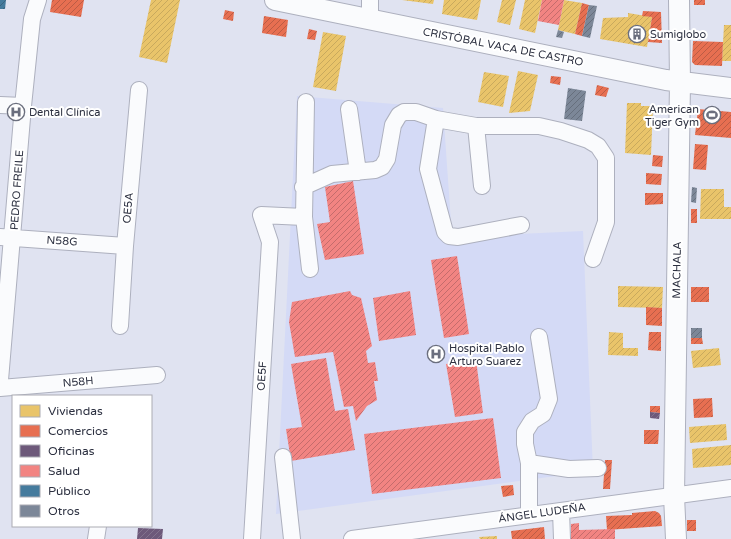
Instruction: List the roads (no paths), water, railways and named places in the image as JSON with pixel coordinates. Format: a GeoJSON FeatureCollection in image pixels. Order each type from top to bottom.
{"type":"FeatureCollection","features":[{"type":"Feature","properties":{"kind":"main road","name":"CRISTÓBAL VACA DE CASTRO"},"geometry":{"type":"LineString","coordinates":[[275,0],[680,82],[731,88]]}},
{"type":"Feature","properties":{"kind":"main road","name":"MACHALA"},"geometry":{"type":"LineString","coordinates":[[676,539],[674,496],[680,82],[679,0]]}},
{"type":"Feature","properties":{"kind":"street","name":"PEDRO FREILE"},"geometry":{"type":"LineString","coordinates":[[0,380],[6,237],[23,106],[32,19],[38,0]]}},
{"type":"Feature","properties":{"kind":"street"},"geometry":{"type":"LineString","coordinates":[[370,0],[370,20]]}},
{"type":"Feature","properties":{"kind":"street","name":"OE5A"},"geometry":{"type":"LineString","coordinates":[[120,326],[125,246],[139,90]]}},
{"type":"Feature","properties":{"kind":"street"},"geometry":{"type":"LineString","coordinates":[[306,102],[303,187],[304,217],[310,269]]}},
{"type":"Feature","properties":{"kind":"street"},"geometry":{"type":"LineString","coordinates":[[0,105],[23,106]]}},
{"type":"Feature","properties":{"kind":"street"},"geometry":{"type":"LineString","coordinates":[[349,109],[358,172]]}},
{"type":"Feature","properties":{"kind":"street"},"geometry":{"type":"LineString","coordinates":[[303,187],[332,174],[375,170],[386,164],[393,125],[399,115],[404,112],[416,112],[436,119],[476,126],[539,126],[561,131],[588,140],[598,146],[606,158],[607,212],[603,232],[594,259]]}},
{"type":"Feature","properties":{"kind":"street"},"geometry":{"type":"LineString","coordinates":[[436,119],[428,169],[445,232],[449,236],[458,238],[521,225]]}},
{"type":"Feature","properties":{"kind":"street"},"geometry":{"type":"LineString","coordinates":[[476,126],[482,186]]}},
{"type":"Feature","properties":{"kind":"street","name":"OE5F"},"geometry":{"type":"LineString","coordinates":[[252,539],[270,242],[261,215],[304,217]]}},
{"type":"Feature","properties":{"kind":"street","name":"N58G"},"geometry":{"type":"LineString","coordinates":[[6,237],[125,246]]}},
{"type":"Feature","properties":{"kind":"street"},"geometry":{"type":"LineString","coordinates":[[529,515],[529,463],[525,444],[525,432],[532,420],[543,414],[549,399],[539,337]]}},
{"type":"Feature","properties":{"kind":"street","name":"N58H"},"geometry":{"type":"LineString","coordinates":[[0,388],[157,375]]}},
{"type":"Feature","properties":{"kind":"street"},"geometry":{"type":"LineString","coordinates":[[283,457],[292,539]]}},
{"type":"Feature","properties":{"kind":"street"},"geometry":{"type":"LineString","coordinates":[[529,463],[569,469],[598,468]]}},
{"type":"Feature","properties":{"kind":"street","name":"ÁNGEL LUDEÑA"},"geometry":{"type":"LineString","coordinates":[[352,539],[450,532],[529,515],[731,488]]}},
{"type":"Feature","properties":{"kind":"street"},"geometry":{"type":"LineString","coordinates":[[561,511],[562,539]]}},
{"type":"Feature","properties":{"kind":"street"},"geometry":{"type":"LineString","coordinates":[[96,539],[98,527]]}},
{"type":"Feature","properties":{"kind":"place","name":"Sumiglobo"},"geometry":{"type":"Point","coordinates":[637,34]}},
{"type":"Feature","properties":{"kind":"place","name":"Dental Clínica"},"geometry":{"type":"Point","coordinates":[16,112]}},
{"type":"Feature","properties":{"kind":"place","name":"American Tiger Gym"},"geometry":{"type":"Point","coordinates":[712,115]}},
{"type":"Feature","properties":{"kind":"place","name":"Hospital Pablo Arturo Suarez"},"geometry":{"type":"Point","coordinates":[436,354]}}]}
